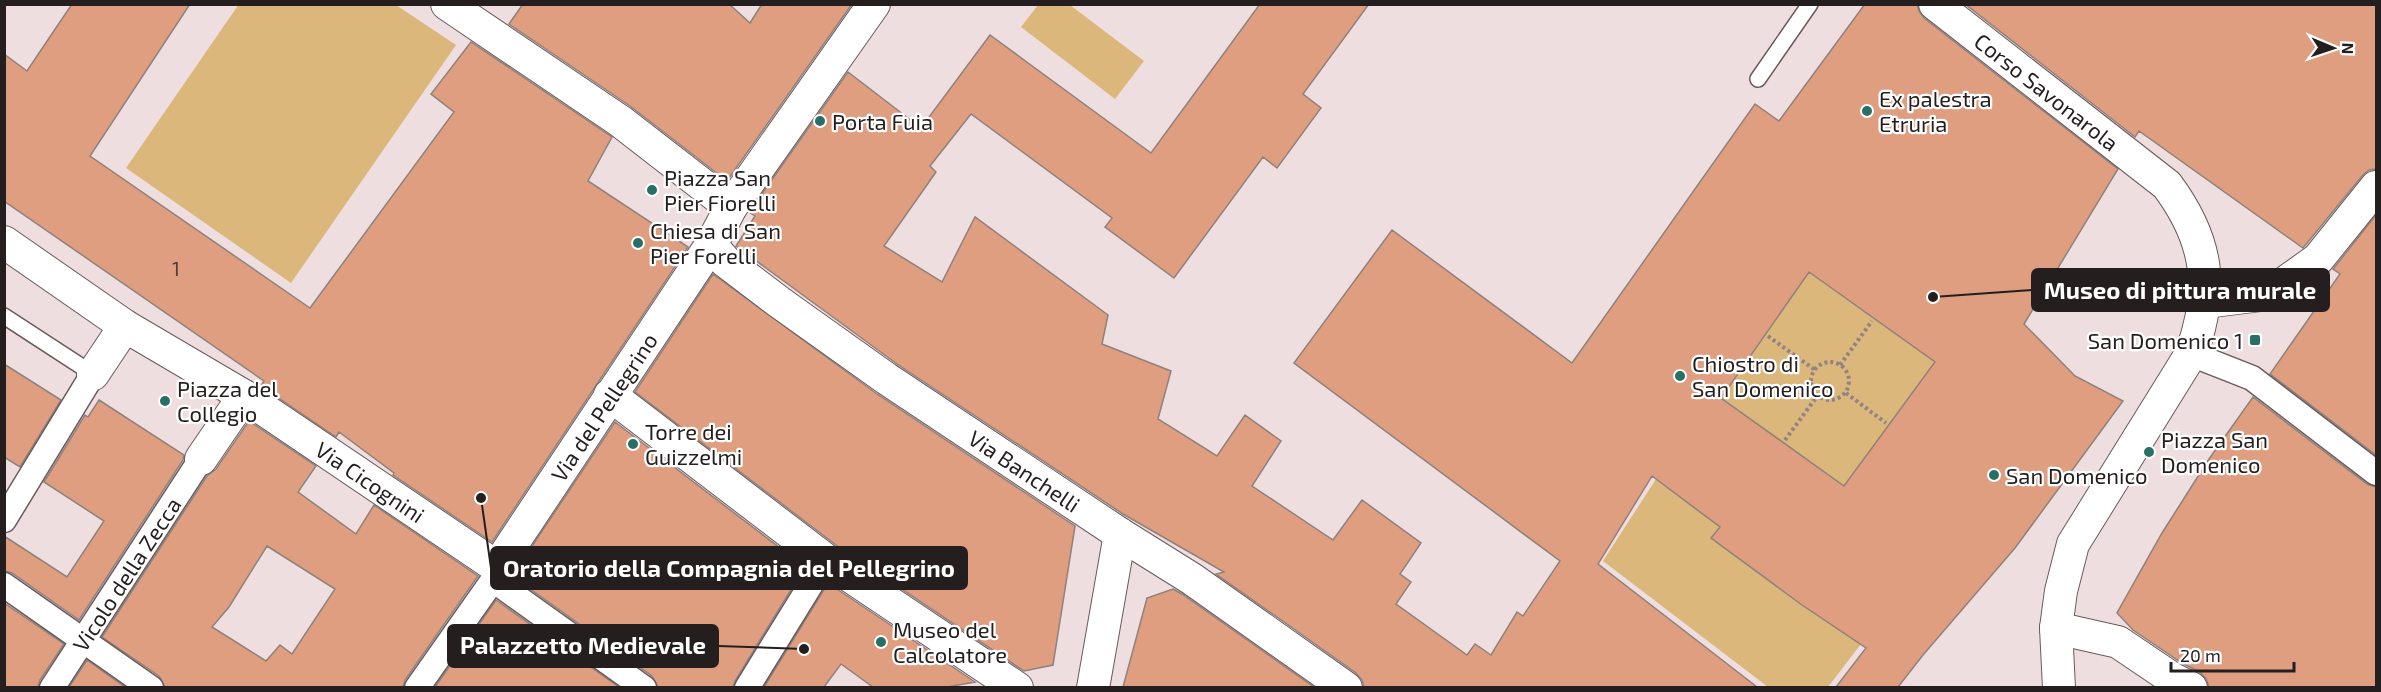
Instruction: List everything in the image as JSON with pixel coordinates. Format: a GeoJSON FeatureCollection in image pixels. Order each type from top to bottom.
{"type":"FeatureCollection","features":[{"type":"Feature","properties":{"kind":"street"},"geometry":{"type":"LineString","coordinates":[[447,4],[610,115],[731,207]]}},
{"type":"Feature","properties":{"kind":"street"},"geometry":{"type":"LineString","coordinates":[[711,245],[731,207],[874,4]]}},
{"type":"Feature","properties":{"kind":"street","name":"Corso Savonarola"},"geometry":{"type":"LineString","coordinates":[[1935,4],[2167,185],[2182,205],[2196,235],[2204,266],[2205,302]]}},
{"type":"Feature","properties":{"kind":"street"},"geometry":{"type":"LineString","coordinates":[[2059,687],[2056,628],[2061,591],[2073,544],[2191,354],[2200,328],[2205,302],[2269,294],[2318,259],[2376,187]]}},
{"type":"Feature","properties":{"kind":"street"},"geometry":{"type":"LineString","coordinates":[[4,242],[125,326],[244,396],[201,459]]}},
{"type":"Feature","properties":{"kind":"street","name":"Via del Pellegrino"},"geometry":{"type":"LineString","coordinates":[[495,574],[610,395],[711,245]]}},
{"type":"Feature","properties":{"kind":"street","name":"Via Banchelli"},"geometry":{"type":"LineString","coordinates":[[711,245],[725,261],[887,379],[1120,534],[1192,579],[1347,687]]}},
{"type":"Feature","properties":{"kind":"street"},"geometry":{"type":"LineString","coordinates":[[4,520],[125,326]]}},
{"type":"Feature","properties":{"kind":"street"},"geometry":{"type":"LineString","coordinates":[[2191,354],[2252,378],[2376,473]]}},
{"type":"Feature","properties":{"kind":"street"},"geometry":{"type":"LineString","coordinates":[[610,395],[826,560],[1017,687]]}},
{"type":"Feature","properties":{"kind":"street","name":"Via Cicognini"},"geometry":{"type":"LineString","coordinates":[[244,396],[495,574]]}},
{"type":"Feature","properties":{"kind":"street","name":"Vicolo della Zecca"},"geometry":{"type":"LineString","coordinates":[[52,687],[201,459]]}},
{"type":"Feature","properties":{"kind":"street"},"geometry":{"type":"LineString","coordinates":[[1093,687],[1120,534]]}},
{"type":"Feature","properties":{"kind":"street"},"geometry":{"type":"LineString","coordinates":[[747,687],[826,560]]}},
{"type":"Feature","properties":{"kind":"street"},"geometry":{"type":"LineString","coordinates":[[417,687],[495,574],[644,687]]}},
{"type":"Feature","properties":{"kind":"street"},"geometry":{"type":"LineString","coordinates":[[4,585],[151,687]]}},
{"type":"Feature","properties":{"kind":"street"},"geometry":{"type":"LineString","coordinates":[[2056,628],[2118,642],[2182,683]]}},
{"type":"Feature","properties":{"kind":"lane"},"geometry":{"type":"LineString","coordinates":[[1758,79],[1810,4]]}},
{"type":"Feature","properties":{"kind":"lane"},"geometry":{"type":"LineString","coordinates":[[4,316],[93,374]]}},
{"type":"Feature","properties":{"kind":"path"},"geometry":{"type":"LineString","coordinates":[[1840,365],[1872,321]]}},
{"type":"Feature","properties":{"kind":"path"},"geometry":{"type":"LineString","coordinates":[[1768,336],[1815,370]]}},
{"type":"Feature","properties":{"kind":"path"},"geometry":{"type":"LineString","coordinates":[[1826,362],[1840,365],[1849,377],[1846,393],[1836,399],[1828,400],[1818,395],[1812,381],[1815,370],[1826,362]]}},
{"type":"Feature","properties":{"kind":"path"},"geometry":{"type":"LineString","coordinates":[[1846,393],[1886,423]]}},
{"type":"Feature","properties":{"kind":"path"},"geometry":{"type":"LineString","coordinates":[[1785,440],[1818,395]]}},
{"type":"Feature","properties":{"kind":"shaded area"},"geometry":{"type":"Polygon","coordinates":[[[239,4],[396,5],[456,45],[291,283],[126,168],[239,4]]]}},
{"type":"Feature","properties":{"kind":"shaded area"},"geometry":{"type":"Polygon","coordinates":[[[1038,5],[1070,5],[1144,61],[1115,99],[1021,27],[1038,5]]]}},
{"type":"Feature","properties":{"kind":"shaded area"},"geometry":{"type":"Polygon","coordinates":[[[1809,272],[1935,362],[1844,486],[1721,398],[1809,272]]]}},
{"type":"Feature","properties":{"kind":"shaded area"},"geometry":{"type":"Polygon","coordinates":[[[1656,479],[1720,527],[1711,538],[1802,605],[1861,644],[1828,687],[1768,687],[1603,561],[1656,479]]]}},
{"type":"Feature","properties":{"kind":"building"},"geometry":{"type":"Polygon","coordinates":[[[72,4],[190,4],[90,156],[310,308],[454,112],[431,94],[471,42],[612,137],[588,181],[688,247],[492,542],[393,475],[394,473],[339,432],[336,437],[261,386],[264,381],[4,201],[4,54],[27,71],[72,4]]]}},
{"type":"Feature","properties":{"kind":"building"},"geometry":{"type":"Polygon","coordinates":[[[523,4],[729,4],[750,23],[762,4],[852,4],[727,181],[630,106],[509,24],[523,4]]]}},
{"type":"Feature","properties":{"kind":"building"},"geometry":{"type":"Polygon","coordinates":[[[1260,4],[1369,4],[1303,94],[1321,108],[1277,168],[1263,157],[1174,278],[1105,227],[1112,218],[971,114],[930,166],[936,172],[884,246],[942,282],[975,217],[1108,315],[1102,344],[1171,371],[1158,419],[1217,456],[1245,415],[1281,441],[1252,486],[1333,540],[1362,500],[1421,543],[1400,574],[1411,582],[1396,604],[1467,655],[1475,644],[1491,655],[1517,612],[1523,616],[1560,561],[1294,363],[1392,230],[1572,363],[1755,104],[1779,121],[1865,4],[1917,4],[1924,18],[2118,169],[2024,324],[2075,376],[2123,401],[2015,548],[1898,687],[1836,687],[1866,648],[1802,605],[1711,538],[1720,527],[1652,476],[1598,564],[1757,687],[1364,687],[1356,673],[1216,574],[1224,572],[1123,514],[897,364],[736,246],[755,216],[749,212],[848,72],[921,128],[990,35],[1151,153],[1260,4]],[[1809,272],[1721,398],[1844,486],[1935,362],[1809,272]]]}},
{"type":"Feature","properties":{"kind":"building"},"geometry":{"type":"Polygon","coordinates":[[[1965,4],[2376,4],[2376,169],[2369,170],[2362,176],[2303,248],[2139,131],[2135,137],[1965,4]]]}},
{"type":"Feature","properties":{"kind":"building"},"geometry":{"type":"Polygon","coordinates":[[[2376,215],[2376,455],[2270,374],[2340,274],[2333,269],[2376,215]]]}},
{"type":"Feature","properties":{"kind":"building"},"geometry":{"type":"Polygon","coordinates":[[[713,274],[877,394],[1075,526],[1053,665],[1024,671],[836,545],[635,392],[713,274]]]}},
{"type":"Feature","properties":{"kind":"building"},"geometry":{"type":"Polygon","coordinates":[[[4,364],[61,400],[20,467],[4,457],[4,364]]]}},
{"type":"Feature","properties":{"kind":"building"},"geometry":{"type":"Polygon","coordinates":[[[2253,397],[2367,484],[2376,487],[2376,687],[2209,687],[2200,672],[2182,663],[2133,630],[2117,613],[2162,533],[2209,459],[2253,397]]]}},
{"type":"Feature","properties":{"kind":"building"},"geometry":{"type":"Polygon","coordinates":[[[99,400],[184,455],[183,460],[79,620],[12,573],[4,571],[4,536],[67,577],[104,521],[44,482],[85,415],[88,417],[99,400]]]}},
{"type":"Feature","properties":{"kind":"building"},"geometry":{"type":"Polygon","coordinates":[[[249,421],[316,466],[298,492],[356,534],[374,505],[478,576],[405,680],[403,687],[165,687],[159,676],[102,637],[207,476],[216,469],[249,421]],[[267,546],[229,607],[212,627],[266,661],[280,645],[292,654],[335,589],[267,546]]]}},
{"type":"Feature","properties":{"kind":"building"},"geometry":{"type":"Polygon","coordinates":[[[615,422],[805,567],[733,687],[658,687],[652,676],[512,576],[615,422]]]}},
{"type":"Feature","properties":{"kind":"building"},"geometry":{"type":"Polygon","coordinates":[[[828,583],[975,682],[947,687],[873,687],[841,664],[824,687],[764,687],[828,583]]]}},
{"type":"Feature","properties":{"kind":"building"},"geometry":{"type":"Polygon","coordinates":[[[1173,589],[1314,687],[1123,687],[1147,598],[1173,589]]]}},
{"type":"Feature","properties":{"kind":"building"},"geometry":{"type":"Polygon","coordinates":[[[496,600],[619,687],[435,687],[496,600]]]}},
{"type":"Feature","properties":{"kind":"building"},"geometry":{"type":"Polygon","coordinates":[[[4,603],[64,644],[40,680],[38,687],[4,687],[4,603]]]}},
{"type":"Feature","properties":{"kind":"building"},"geometry":{"type":"Polygon","coordinates":[[[87,660],[125,687],[69,687],[87,660]]]}},
{"type":"Feature","properties":{"kind":"place","name":"Ex palestra Etruria"},"geometry":{"type":"Point","coordinates":[1867,111]}},
{"type":"Feature","properties":{"kind":"place","name":"Porta Fuia"},"geometry":{"type":"Point","coordinates":[820,121]}},
{"type":"Feature","properties":{"kind":"place","name":"Piazza San Pier Fiorelli"},"geometry":{"type":"Point","coordinates":[652,190]}},
{"type":"Feature","properties":{"kind":"place","name":"Chiesa di San Pier Forelli"},"geometry":{"type":"Point","coordinates":[638,243]}},
{"type":"Feature","properties":{"kind":"place","name":"Museo di pittura murale"},"geometry":{"type":"Point","coordinates":[1933,297]}},
{"type":"Feature","properties":{"kind":"place","name":"San Domenico 1"},"geometry":{"type":"Point","coordinates":[2255,340]}},
{"type":"Feature","properties":{"kind":"place","name":"Chiostro di San Domenico"},"geometry":{"type":"Point","coordinates":[1680,376]}},
{"type":"Feature","properties":{"kind":"place","name":"Piazza del Collegio"},"geometry":{"type":"Point","coordinates":[165,401]}},
{"type":"Feature","properties":{"kind":"place","name":"Torre dei Guizzelmi"},"geometry":{"type":"Point","coordinates":[633,444]}},
{"type":"Feature","properties":{"kind":"place","name":"Piazza San Domenico"},"geometry":{"type":"Point","coordinates":[2149,452]}},
{"type":"Feature","properties":{"kind":"place","name":"San Domenico"},"geometry":{"type":"Point","coordinates":[1994,475]}},
{"type":"Feature","properties":{"kind":"place","name":"Oratorio della Compagnia del Pellegrino"},"geometry":{"type":"Point","coordinates":[481,498]}},
{"type":"Feature","properties":{"kind":"place","name":"Museo del Calcolatore"},"geometry":{"type":"Point","coordinates":[881,642]}},
{"type":"Feature","properties":{"kind":"place","name":"Palazzetto Medievale"},"geometry":{"type":"Point","coordinates":[804,649]}}]}
